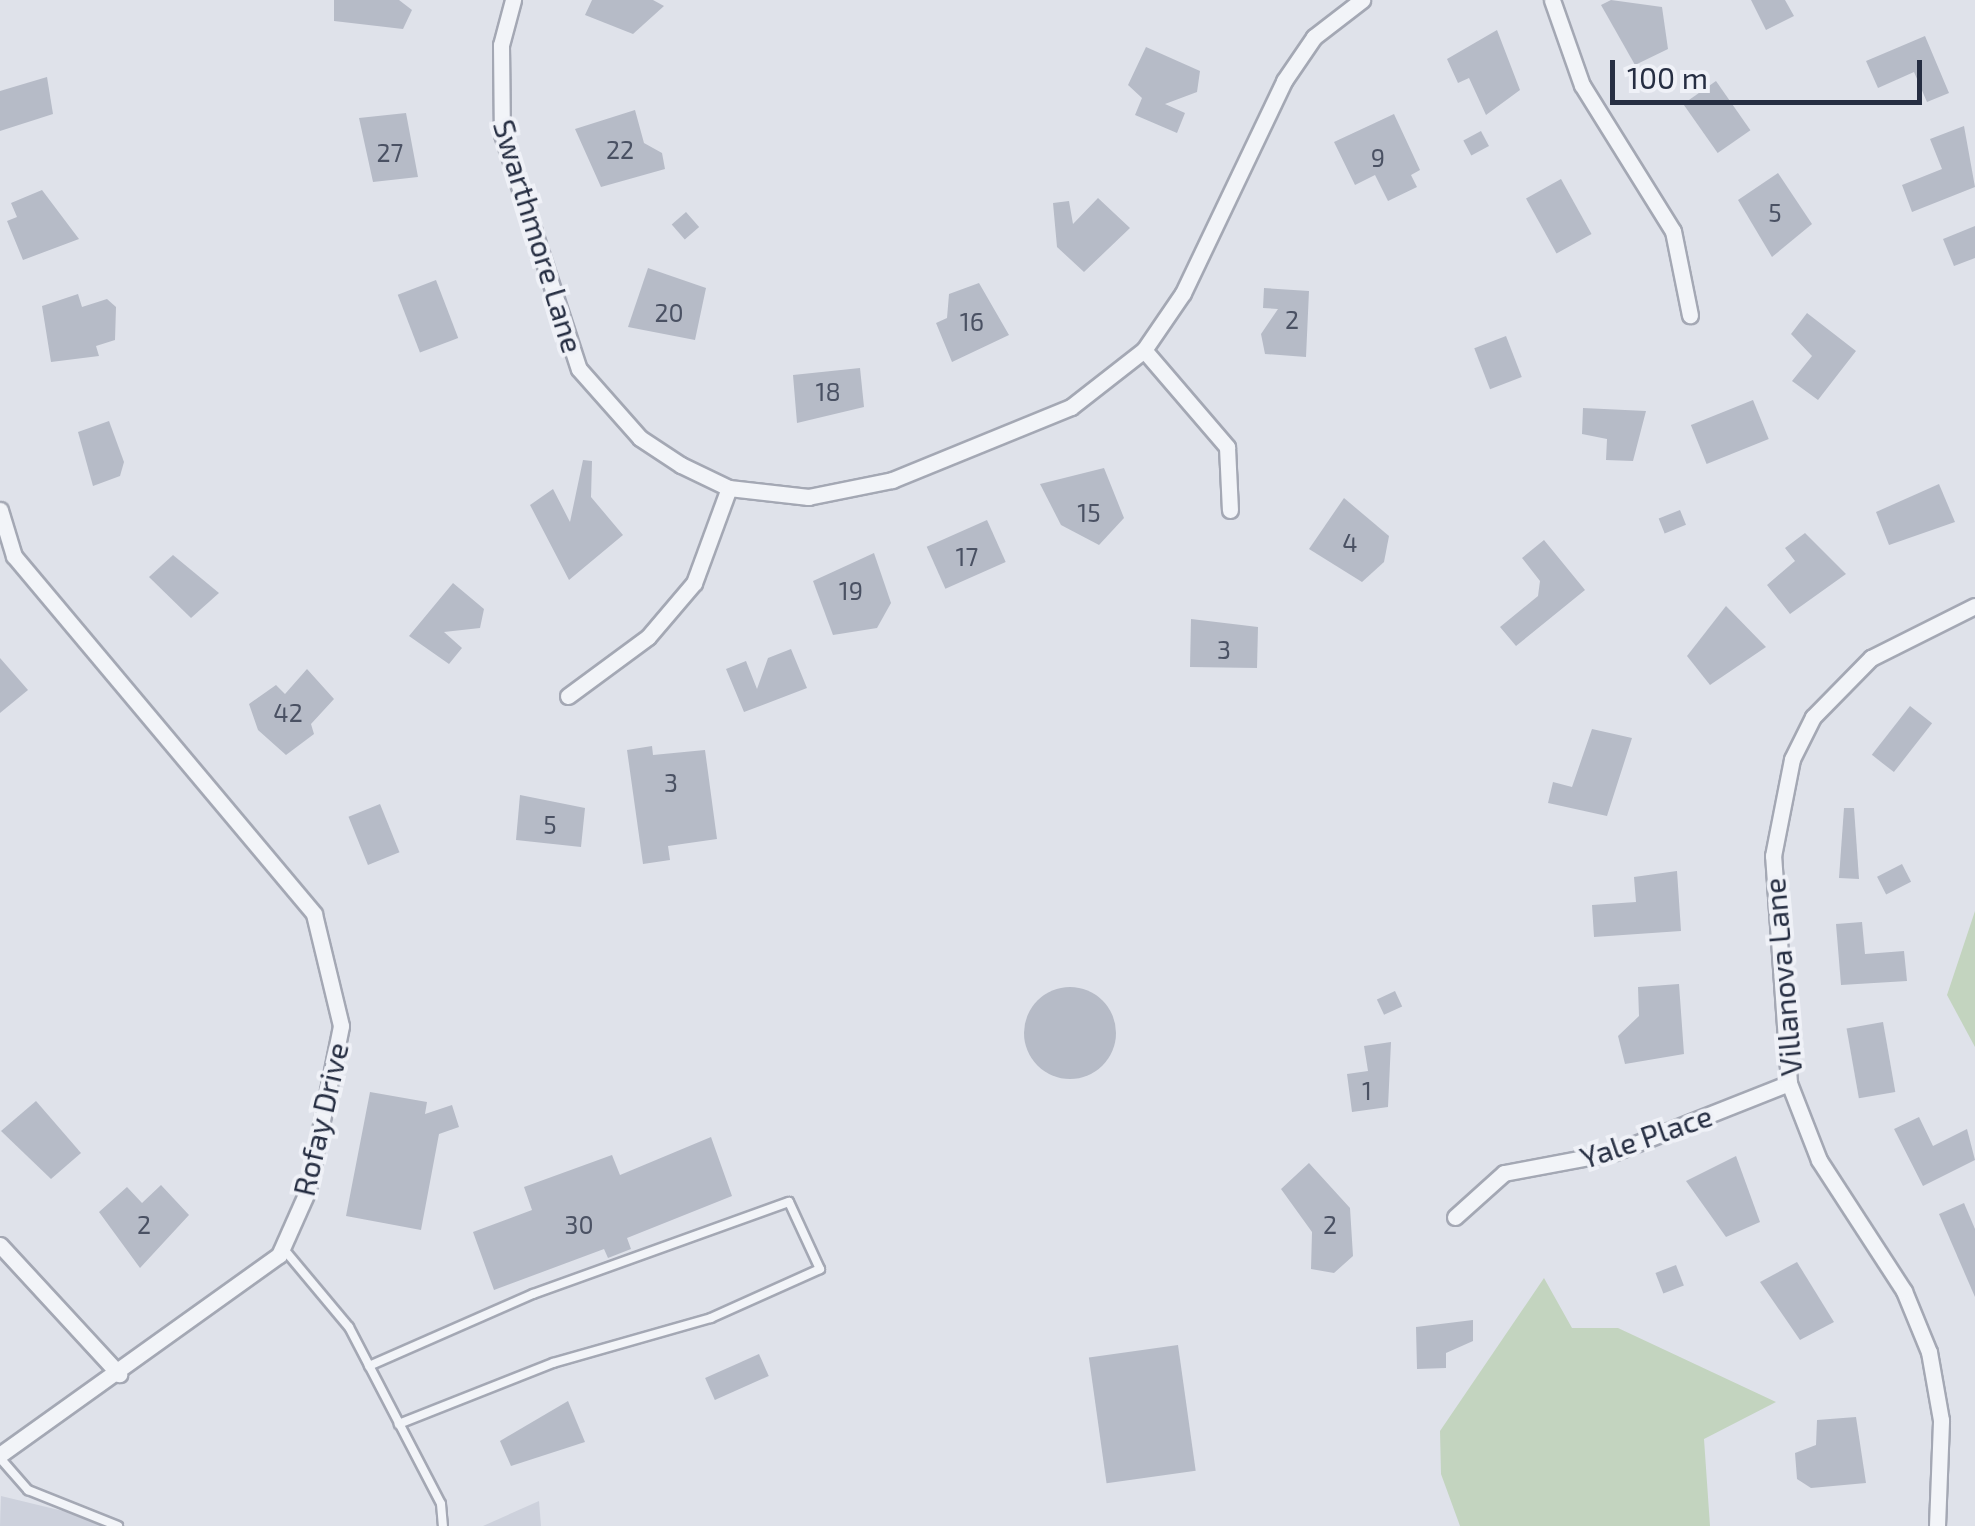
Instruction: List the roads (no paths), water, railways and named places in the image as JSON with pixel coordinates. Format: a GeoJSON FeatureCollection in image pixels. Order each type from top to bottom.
{"type":"FeatureCollection","features":[{"type":"Feature","properties":{"kind":"street","name":"Swarthmore Lane"},"geometry":{"type":"LineString","coordinates":[[513,0],[500,45],[502,134],[580,369],[640,438],[729,488],[808,497],[892,480],[1070,406],[1144,350],[1183,293],[1284,81],[1314,37],[1362,0]]}},
{"type":"Feature","properties":{"kind":"street"},"geometry":{"type":"LineString","coordinates":[[1552,0],[1582,85],[1672,231],[1690,315]]}},
{"type":"Feature","properties":{"kind":"street"},"geometry":{"type":"LineString","coordinates":[[1144,350],[1227,447],[1230,510]]}},
{"type":"Feature","properties":{"kind":"street"},"geometry":{"type":"LineString","coordinates":[[568,696],[648,637],[694,584],[729,488]]}},
{"type":"Feature","properties":{"kind":"street","name":"Rofay Drive"},"geometry":{"type":"LineString","coordinates":[[0,510],[14,556],[314,914],[341,1026],[308,1190],[282,1248],[231,1297],[0,1457]]}},
{"type":"Feature","properties":{"kind":"street","name":"Villanova Lane"},"geometry":{"type":"LineString","coordinates":[[1937,1526],[1941,1420],[1929,1352],[1904,1291],[1819,1160],[1789,1083],[1773,856],[1792,760],[1814,717],[1871,658],[1975,606]]}},
{"type":"Feature","properties":{"kind":"street","name":"Yale Place"},"geometry":{"type":"LineString","coordinates":[[1455,1216],[1504,1173],[1615,1152],[1789,1083]]}},
{"type":"Feature","properties":{"kind":"street"},"geometry":{"type":"LineString","coordinates":[[0,1245],[119,1374]]}},
{"type":"Feature","properties":{"kind":"lane"},"geometry":{"type":"LineString","coordinates":[[369,1366],[533,1294],[789,1202],[820,1270],[711,1318],[553,1363],[399,1424]]}},
{"type":"Feature","properties":{"kind":"lane"},"geometry":{"type":"LineString","coordinates":[[282,1248],[369,1366],[443,1526]]}},
{"type":"Feature","properties":{"kind":"lane"},"geometry":{"type":"LineString","coordinates":[[0,1457],[28,1490],[118,1526]]}}]}
